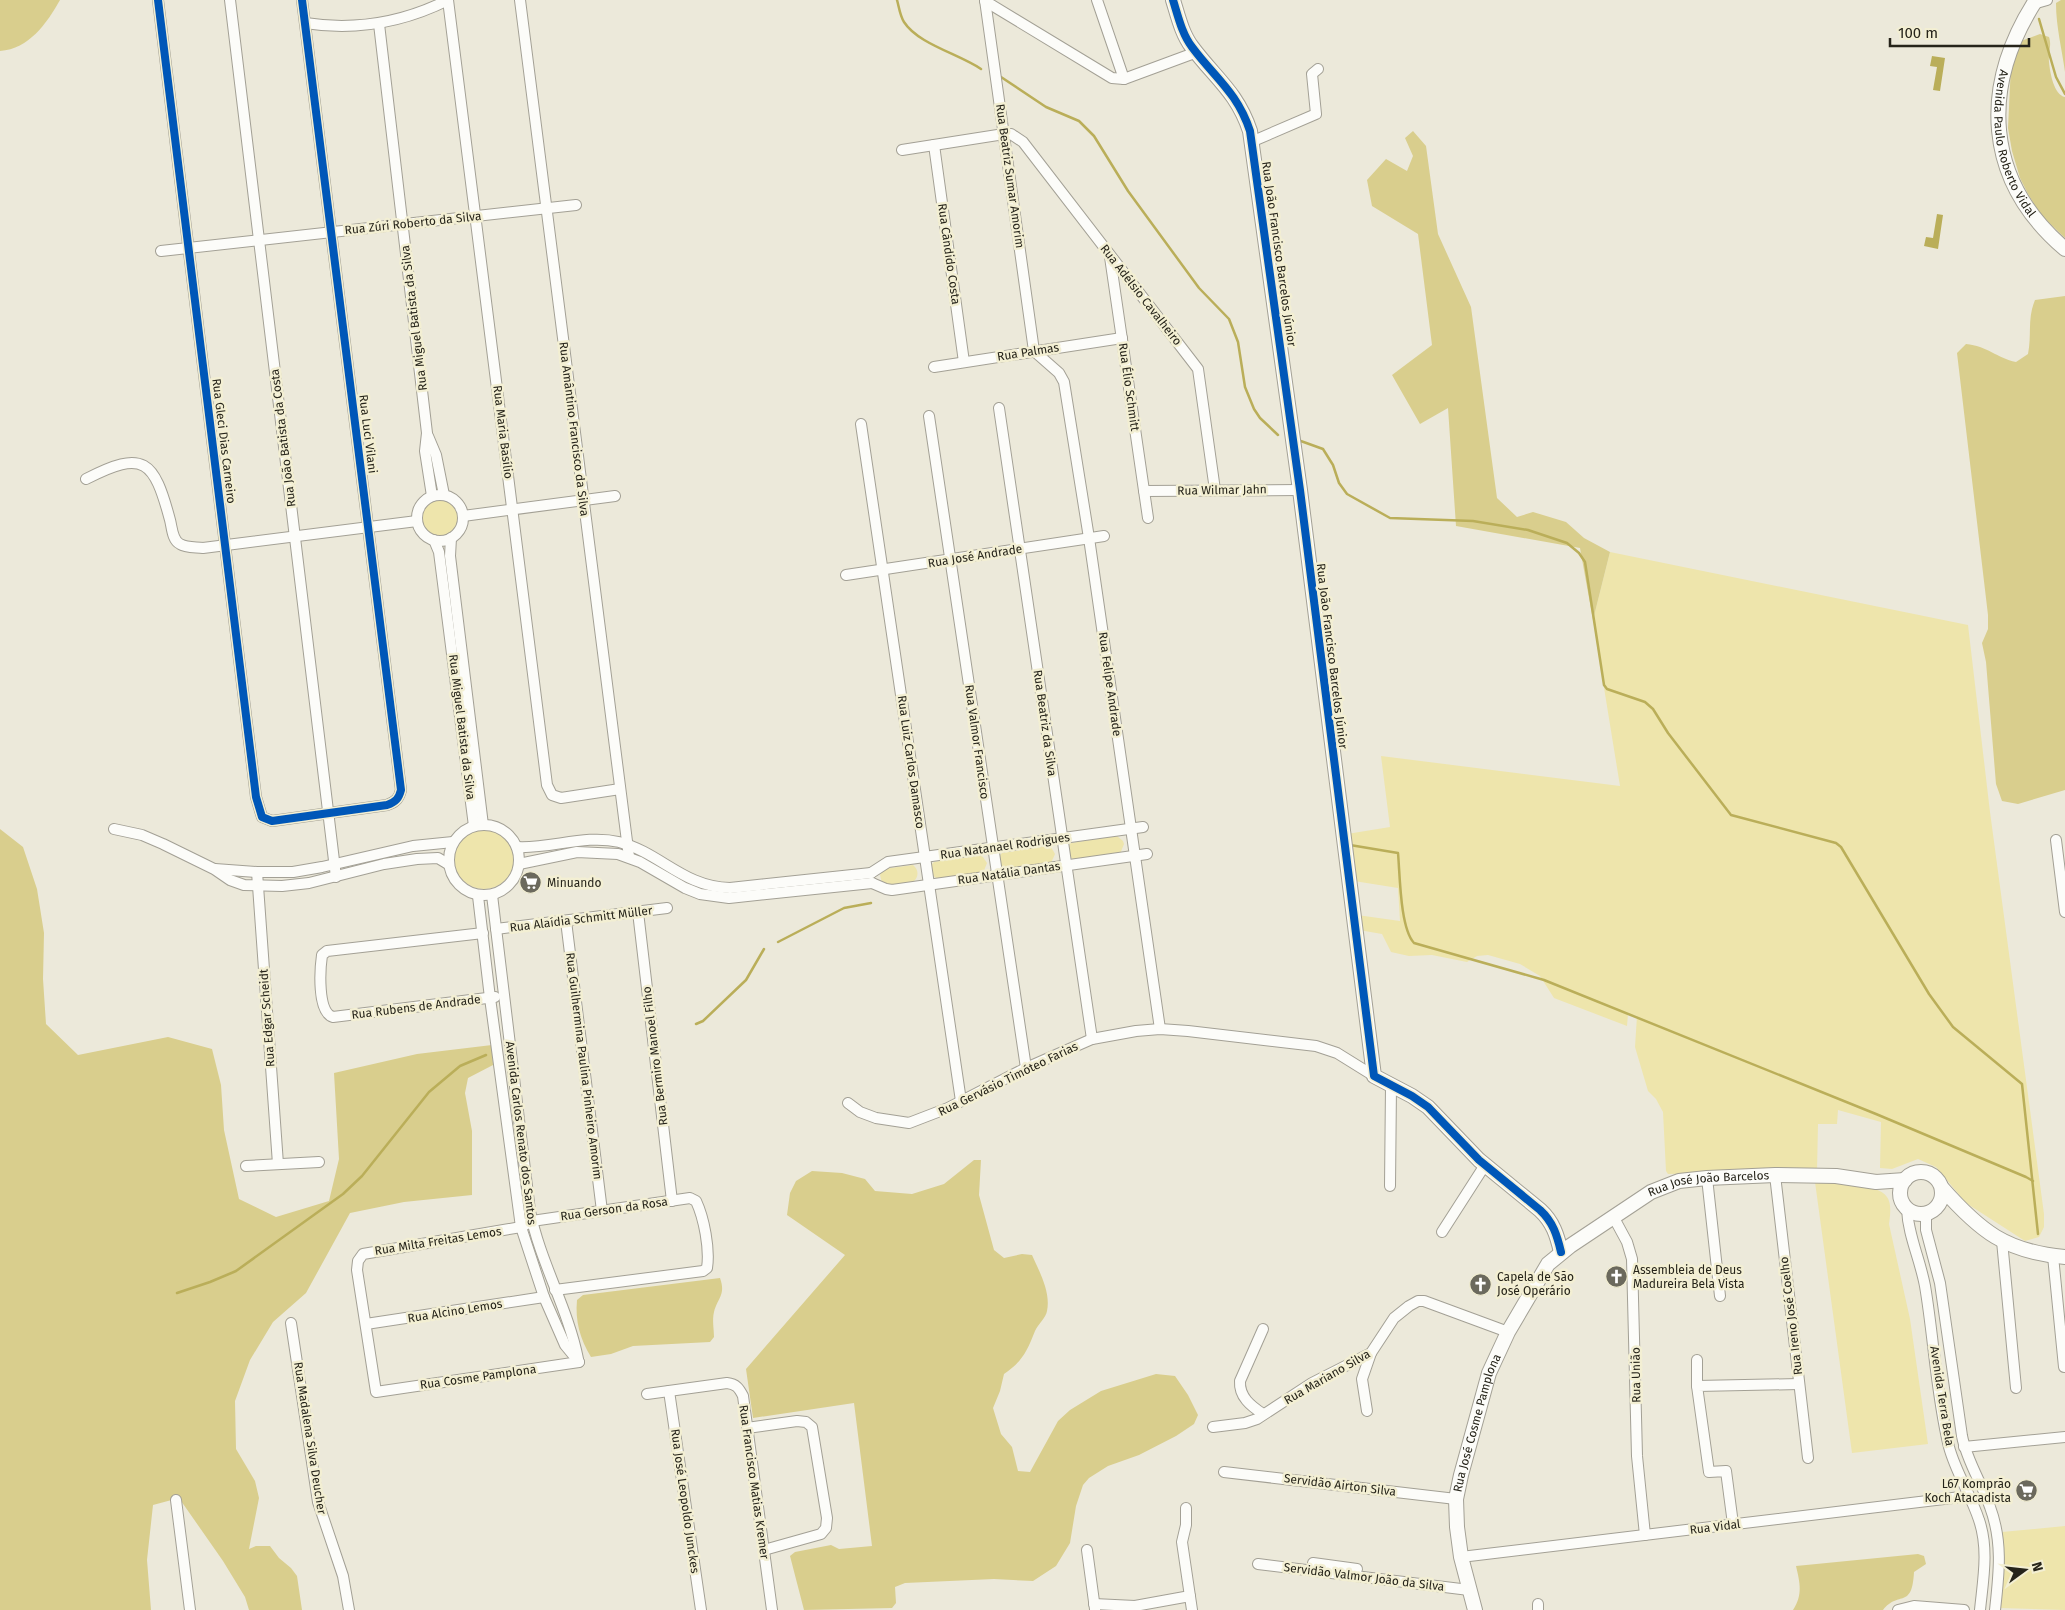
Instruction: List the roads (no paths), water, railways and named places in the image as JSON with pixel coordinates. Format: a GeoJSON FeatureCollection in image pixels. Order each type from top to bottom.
{"type":"FeatureCollection","features":[{"type":"Feature","properties":{"kind":"street","name":"Rua Gleci Dias Carneiro"},"geometry":{"type":"LineString","coordinates":[[158,0],[256,797],[260,813],[267,820],[328,814]]}},
{"type":"Feature","properties":{"kind":"street","name":"Rua João Batista da Costa"},"geometry":{"type":"LineString","coordinates":[[230,0],[336,877]]}},
{"type":"Feature","properties":{"kind":"street","name":"Rua Luci Vilani"},"geometry":{"type":"LineString","coordinates":[[302,0],[401,790],[399,797],[387,805],[328,814]]}},
{"type":"Feature","properties":{"kind":"street"},"geometry":{"type":"LineString","coordinates":[[305,23],[342,27],[379,24],[414,15],[448,0]]}},
{"type":"Feature","properties":{"kind":"street","name":"Rua Maria Basílio"},"geometry":{"type":"LineString","coordinates":[[448,0],[549,791],[556,797],[561,798],[620,789]]}},
{"type":"Feature","properties":{"kind":"street","name":"Rua Amântino Francisco da Silva"},"geometry":{"type":"LineString","coordinates":[[520,0],[629,857]]}},
{"type":"Feature","properties":{"kind":"street"},"geometry":{"type":"LineString","coordinates":[[1098,0],[1124,79]]}},
{"type":"Feature","properties":{"kind":"street","name":"Rua João Francisco Barcelos Júnior"},"geometry":{"type":"LineString","coordinates":[[1173,0],[1183,31],[1197,52],[1232,93],[1250,130],[1300,490],[1374,1076]]}},
{"type":"Feature","properties":{"kind":"street"},"geometry":{"type":"LineString","coordinates":[[985,1],[1112,78],[1124,79],[1197,52]]}},
{"type":"Feature","properties":{"kind":"street","name":"Rua Beatriz Sumar Amorim"},"geometry":{"type":"LineString","coordinates":[[985,1],[1034,351]]}},
{"type":"Feature","properties":{"kind":"street","name":"Avenida Paulo Roberto Vidal"},"geometry":{"type":"LineString","coordinates":[[2039,1],[2008,57],[1999,102],[1999,129],[2006,168],[2019,197],[2045,230],[2065,249]]}},
{"type":"Feature","properties":{"kind":"street","name":"Rua Miguel Batista da Silva"},"geometry":{"type":"LineString","coordinates":[[379,24],[427,433],[425,451],[432,496]]}},
{"type":"Feature","properties":{"kind":"street"},"geometry":{"type":"LineString","coordinates":[[1251,142],[1316,114],[1312,74],[1318,69]]}},
{"type":"Feature","properties":{"kind":"street"},"geometry":{"type":"LineString","coordinates":[[902,150],[1004,134]]}},
{"type":"Feature","properties":{"kind":"street","name":"Rua Adélsio Cavalheiro"},"geometry":{"type":"LineString","coordinates":[[1004,134],[1011,134],[1023,142],[1198,369],[1215,490]]}},
{"type":"Feature","properties":{"kind":"street","name":"Rua Cândido Costa"},"geometry":{"type":"LineString","coordinates":[[934,145],[964,362]]}},
{"type":"Feature","properties":{"kind":"street","name":"Rua Zúri Roberto da Silva"},"geometry":{"type":"LineString","coordinates":[[161,251],[576,205]]}},
{"type":"Feature","properties":{"kind":"street","name":"Rua Élio Schmitt"},"geometry":{"type":"LineString","coordinates":[[1110,255],[1148,518]]}},
{"type":"Feature","properties":{"kind":"street"},"geometry":{"type":"LineString","coordinates":[[1115,294],[1122,290],[1130,289],[1139,292]]}},
{"type":"Feature","properties":{"kind":"street","name":"Rua Palmas"},"geometry":{"type":"LineString","coordinates":[[934,367],[1122,338]]}},
{"type":"Feature","properties":{"kind":"street","name":"Rua Felipe Andrade"},"geometry":{"type":"LineString","coordinates":[[1034,351],[1059,373],[1064,382],[1160,1029]]}},
{"type":"Feature","properties":{"kind":"street","name":"Rua Beatriz da Silva"},"geometry":{"type":"LineString","coordinates":[[999,408],[1092,1039]]}},
{"type":"Feature","properties":{"kind":"street","name":"Rua Valmor Francisco"},"geometry":{"type":"LineString","coordinates":[[929,416],[1026,1068]]}},
{"type":"Feature","properties":{"kind":"street","name":"Rua Luiz Carlos Damasco"},"geometry":{"type":"LineString","coordinates":[[861,424],[961,1101]]}},
{"type":"Feature","properties":{"kind":"street","name":"Rua Miguel Batista da Silva"},"geometry":{"type":"LineString","coordinates":[[427,433],[436,455],[444,495]]}},
{"type":"Feature","properties":{"kind":"street"},"geometry":{"type":"LineString","coordinates":[[86,479],[110,466],[129,462],[145,465],[154,474],[167,509],[174,538],[180,544],[203,548],[417,521]]}},
{"type":"Feature","properties":{"kind":"street","name":"Rua Wilmar Jahn"},"geometry":{"type":"LineString","coordinates":[[1144,491],[1300,490]]}},
{"type":"Feature","properties":{"kind":"street"},"geometry":{"type":"LineString","coordinates":[[444,495],[457,502],[463,516],[460,529],[451,538],[443,541],[434,540],[423,533],[417,521],[420,506],[432,496],[444,495]]}},
{"type":"Feature","properties":{"kind":"street"},"geometry":{"type":"LineString","coordinates":[[463,516],[615,496]]}},
{"type":"Feature","properties":{"kind":"street","name":"Rua José Andrade"},"geometry":{"type":"LineString","coordinates":[[846,575],[1104,536]]}},
{"type":"Feature","properties":{"kind":"street","name":"Rua Miguel Batista da Silva"},"geometry":{"type":"LineString","coordinates":[[451,538],[450,556],[479,825]]}},
{"type":"Feature","properties":{"kind":"street","name":"Rua Miguel Batista da Silva"},"geometry":{"type":"LineString","coordinates":[[434,540],[439,552],[479,825]]}},
{"type":"Feature","properties":{"kind":"street"},"geometry":{"type":"LineString","coordinates":[[479,825],[492,826],[507,833],[517,847],[519,864],[516,875],[502,891],[492,895],[478,896],[469,893],[455,882],[448,864],[449,852],[453,842],[459,835],[479,825]]}},
{"type":"Feature","properties":{"kind":"street","name":"Rua Natanael Rodrigues"},"geometry":{"type":"LineString","coordinates":[[871,878],[888,862],[1143,827]]}},
{"type":"Feature","properties":{"kind":"street"},"geometry":{"type":"LineString","coordinates":[[114,829],[142,835],[214,869],[237,883],[258,886],[296,884],[336,877],[384,864],[417,859],[438,858],[448,864]]}},
{"type":"Feature","properties":{"kind":"street"},"geometry":{"type":"LineString","coordinates":[[517,847],[535,848],[592,840],[627,844],[696,882],[718,888],[871,878]]}},
{"type":"Feature","properties":{"kind":"street"},"geometry":{"type":"LineString","coordinates":[[2056,840],[2065,912]]}},
{"type":"Feature","properties":{"kind":"street"},"geometry":{"type":"LineString","coordinates":[[214,869],[293,872],[413,846],[453,842]]}},
{"type":"Feature","properties":{"kind":"street"},"geometry":{"type":"LineString","coordinates":[[519,864],[577,852],[607,852],[629,857],[685,888],[713,897],[739,897],[871,878]]}},
{"type":"Feature","properties":{"kind":"street","name":"Rua Natália Dantas"},"geometry":{"type":"LineString","coordinates":[[871,878],[886,889],[892,890],[1147,854]]}},
{"type":"Feature","properties":{"kind":"street","name":"Rua Edgar Scheidt"},"geometry":{"type":"LineString","coordinates":[[257,872],[278,1164]]}},
{"type":"Feature","properties":{"kind":"street","name":"Avenida Carlos Renato dos Santos"},"geometry":{"type":"LineString","coordinates":[[492,895],[532,1221],[535,1237],[574,1339],[579,1362]]}},
{"type":"Feature","properties":{"kind":"street","name":"Avenida Carlos Renato dos Santos"},"geometry":{"type":"LineString","coordinates":[[478,896],[521,1228],[544,1297],[565,1345],[579,1362]]}},
{"type":"Feature","properties":{"kind":"street","name":"Rua Alaídia Schmitt Müller"},"geometry":{"type":"LineString","coordinates":[[496,929],[667,908]]}},
{"type":"Feature","properties":{"kind":"street","name":"Rua Bermiro Manoel Filho"},"geometry":{"type":"LineString","coordinates":[[638,912],[672,1201]]}},
{"type":"Feature","properties":{"kind":"street","name":"Rua Guilhermina Paulina Pinheiro Amorim"},"geometry":{"type":"LineString","coordinates":[[566,920],[602,1211]]}},
{"type":"Feature","properties":{"kind":"street","name":"Rua Rubens de Andrade"},"geometry":{"type":"LineString","coordinates":[[483,932],[334,949],[322,955],[320,969],[322,1000],[328,1016],[333,1017],[504,996]]}},
{"type":"Feature","properties":{"kind":"street","name":"Rua Gervásio Timóteo Farias"},"geometry":{"type":"LineString","coordinates":[[848,1102],[860,1112],[876,1118],[909,1123],[929,1116],[1026,1068],[1092,1039],[1160,1029],[1316,1046],[1337,1053],[1374,1076]]}},
{"type":"Feature","properties":{"kind":"street"},"geometry":{"type":"LineString","coordinates":[[1374,1076],[1412,1096],[1428,1107],[1485,1165],[1547,1217],[1555,1230],[1561,1252]]}},
{"type":"Feature","properties":{"kind":"street"},"geometry":{"type":"LineString","coordinates":[[1390,1186],[1391,1086]]}},
{"type":"Feature","properties":{"kind":"street"},"geometry":{"type":"LineString","coordinates":[[246,1166],[319,1162]]}},
{"type":"Feature","properties":{"kind":"street"},"geometry":{"type":"LineString","coordinates":[[1442,1232],[1485,1165]]}},
{"type":"Feature","properties":{"kind":"street"},"geometry":{"type":"LineString","coordinates":[[1966,1214],[1931,1211],[1920,1214],[1904,1204],[1900,1193],[1904,1180],[1914,1173],[1926,1172],[1936,1178],[1942,1188],[1966,1214],[2002,1241],[2021,1250],[2059,1257],[2064,1367]]}},
{"type":"Feature","properties":{"kind":"street","name":"Rua José João Barcelos"},"geometry":{"type":"LineString","coordinates":[[1561,1252],[1660,1188],[1679,1181],[1775,1175],[1836,1176],[1876,1182],[1904,1180]]}},
{"type":"Feature","properties":{"kind":"street","name":"Rua Ireno José Coelho"},"geometry":{"type":"LineString","coordinates":[[1775,1175],[1808,1458]]}},
{"type":"Feature","properties":{"kind":"street"},"geometry":{"type":"LineString","coordinates":[[1707,1178],[1720,1296]]}},
{"type":"Feature","properties":{"kind":"street","name":"Rua José João Barcelos"},"geometry":{"type":"LineString","coordinates":[[1876,1182],[1894,1192],[1904,1204]]}},
{"type":"Feature","properties":{"kind":"street"},"geometry":{"type":"LineString","coordinates":[[1931,1211],[1941,1199],[1942,1188]]}},
{"type":"Feature","properties":{"kind":"street","name":"Rua Gerson da Rosa"},"geometry":{"type":"LineString","coordinates":[[532,1221],[690,1198],[696,1201],[703,1217],[708,1259],[707,1268],[700,1272],[555,1290]]}},
{"type":"Feature","properties":{"kind":"street","name":"Avenida Terra Bela"},"geometry":{"type":"LineString","coordinates":[[1904,1204],[1925,1284],[1946,1434],[1952,1459],[1980,1522],[1984,1547],[1980,1610]]}},
{"type":"Feature","properties":{"kind":"street","name":"Avenida Terra Bela"},"geometry":{"type":"LineString","coordinates":[[1931,1211],[1926,1230],[1940,1283],[1964,1447],[1985,1493],[1996,1525],[2000,1563],[1995,1610]]}},
{"type":"Feature","properties":{"kind":"street","name":"Rua União"},"geometry":{"type":"LineString","coordinates":[[1614,1218],[1627,1242],[1632,1259],[1637,1456],[1645,1535]]}},
{"type":"Feature","properties":{"kind":"street"},"geometry":{"type":"LineString","coordinates":[[521,1228],[532,1221]]}},
{"type":"Feature","properties":{"kind":"street","name":"Rua Milta Freitas Lemos"},"geometry":{"type":"LineString","coordinates":[[366,1324],[357,1270],[358,1261],[363,1254],[521,1228]]}},
{"type":"Feature","properties":{"kind":"street"},"geometry":{"type":"LineString","coordinates":[[2002,1241],[2016,1388]]}},
{"type":"Feature","properties":{"kind":"street","name":"Rua José Cosme Pamplona"},"geometry":{"type":"LineString","coordinates":[[1475,1610],[1461,1557],[1457,1527],[1456,1499],[1461,1475],[1486,1382],[1508,1332],[1548,1264],[1561,1252]]}},
{"type":"Feature","properties":{"kind":"street","name":"Rua Alcino Lemos"},"geometry":{"type":"LineString","coordinates":[[366,1324],[544,1297]]}},
{"type":"Feature","properties":{"kind":"street","name":"Rua Mariano Silva"},"geometry":{"type":"LineString","coordinates":[[1213,1426],[1245,1423],[1257,1419],[1312,1383],[1371,1353],[1394,1318],[1418,1301],[1424,1301],[1508,1332]]}},
{"type":"Feature","properties":{"kind":"street","name":"Rua Madalena Silva Deucher"},"geometry":{"type":"LineString","coordinates":[[291,1323],[318,1502],[343,1576],[349,1610]]}},
{"type":"Feature","properties":{"kind":"street","name":"Rua Cosme Pamplona"},"geometry":{"type":"LineString","coordinates":[[366,1324],[376,1392],[579,1362]]}},
{"type":"Feature","properties":{"kind":"street"},"geometry":{"type":"LineString","coordinates":[[1263,1329],[1240,1381],[1240,1388],[1251,1405],[1263,1414]]}},
{"type":"Feature","properties":{"kind":"street"},"geometry":{"type":"LineString","coordinates":[[1367,1411],[1362,1379],[1371,1353]]}},
{"type":"Feature","properties":{"kind":"street"},"geometry":{"type":"LineString","coordinates":[[1697,1360],[1697,1386],[1708,1472],[1726,1471],[1733,1524]]}},
{"type":"Feature","properties":{"kind":"street","name":"Rua Francisco Matias Kremer"},"geometry":{"type":"LineString","coordinates":[[647,1394],[733,1384],[737,1386],[743,1396],[772,1610]]}},
{"type":"Feature","properties":{"kind":"street"},"geometry":{"type":"LineString","coordinates":[[1697,1386],[1799,1384]]}},
{"type":"Feature","properties":{"kind":"street","name":"Rua José Leopoldo Junckes"},"geometry":{"type":"LineString","coordinates":[[668,1391],[701,1610]]}},
{"type":"Feature","properties":{"kind":"street"},"geometry":{"type":"LineString","coordinates":[[747,1428],[797,1421],[806,1422],[812,1427],[827,1518],[826,1528],[821,1534],[764,1550]]}},
{"type":"Feature","properties":{"kind":"street"},"geometry":{"type":"LineString","coordinates":[[1964,1447],[2065,1437]]}},
{"type":"Feature","properties":{"kind":"street","name":"Servidão Airton Silva"},"geometry":{"type":"LineString","coordinates":[[1224,1472],[1456,1499]]}},
{"type":"Feature","properties":{"kind":"street","name":"Rua Vidal"},"geometry":{"type":"LineString","coordinates":[[1461,1557],[1969,1496]]}},
{"type":"Feature","properties":{"kind":"street"},"geometry":{"type":"LineString","coordinates":[[176,1500],[190,1610]]}},
{"type":"Feature","properties":{"kind":"street"},"geometry":{"type":"LineString","coordinates":[[1186,1508],[1186,1525],[1182,1542],[1192,1610]]}},
{"type":"Feature","properties":{"kind":"street"},"geometry":{"type":"LineString","coordinates":[[1087,1550],[1094,1607],[1135,1606],[1190,1596]]}},
{"type":"Feature","properties":{"kind":"street","name":"Servidão Valmor João da Silva"},"geometry":{"type":"LineString","coordinates":[[1258,1564],[1468,1587]]}},
{"type":"Feature","properties":{"kind":"street"},"geometry":{"type":"LineString","coordinates":[[1313,1564],[1468,1587]]}},
{"type":"Feature","properties":{"kind":"street"},"geometry":{"type":"LineString","coordinates":[[1898,1610],[1914,1606],[1964,1610]]}},
{"type":"Feature","properties":{"kind":"waterway"},"geometry":{"type":"LineString","coordinates":[[897,0],[903,20],[910,30],[929,43],[981,69]]}},
{"type":"Feature","properties":{"kind":"waterway"},"geometry":{"type":"LineString","coordinates":[[2039,19],[2056,77],[2065,94]]}},
{"type":"Feature","properties":{"kind":"waterway"},"geometry":{"type":"LineString","coordinates":[[1001,77],[1046,107],[1079,121],[1094,136],[1128,191],[1199,288],[1229,319],[1238,342],[1245,387],[1254,409],[1260,418],[1278,435]]}},
{"type":"Feature","properties":{"kind":"waterway"},"geometry":{"type":"LineString","coordinates":[[1298,440],[1323,449],[1333,465],[1339,483],[1347,494],[1390,518],[1473,521],[1528,530],[1567,543],[1579,553],[1585,562],[1604,685],[1607,689],[1645,702],[1653,709],[1668,733],[1731,815],[1836,843],[1841,847],[1929,994],[1953,1027],[2022,1084],[2038,1234]]}},
{"type":"Feature","properties":{"kind":"waterway"},"geometry":{"type":"LineString","coordinates":[[1350,845],[1398,853],[1403,914],[1409,936],[1414,943],[1544,980],[1876,1114],[2033,1181]]}},
{"type":"Feature","properties":{"kind":"waterway"},"geometry":{"type":"LineString","coordinates":[[778,942],[844,908],[871,903]]}},
{"type":"Feature","properties":{"kind":"waterway"},"geometry":{"type":"LineString","coordinates":[[696,1024],[703,1021],[746,980],[764,949]]}},
{"type":"Feature","properties":{"kind":"waterway"},"geometry":{"type":"LineString","coordinates":[[177,1293],[236,1271],[343,1194],[362,1176],[429,1092],[460,1066],[486,1055]]}},
{"type":"Feature","properties":{"kind":"place","name":"Minuando"},"geometry":{"type":"Point","coordinates":[531,883]}},
{"type":"Feature","properties":{"kind":"place","name":"Assembleia de Deus Madureira Bela Vista"},"geometry":{"type":"Point","coordinates":[1617,1277]}},
{"type":"Feature","properties":{"kind":"place","name":"Capela de São José Operário"},"geometry":{"type":"Point","coordinates":[1481,1284]}},
{"type":"Feature","properties":{"kind":"place","name":"L67 Komprão Koch Atacadista"},"geometry":{"type":"Point","coordinates":[2027,1491]}}]}
